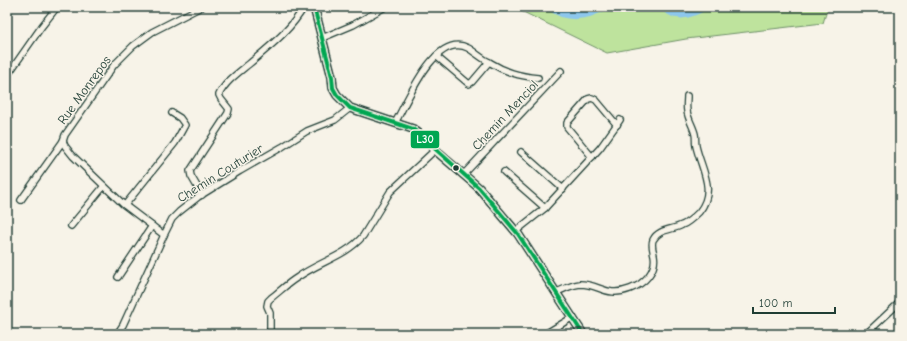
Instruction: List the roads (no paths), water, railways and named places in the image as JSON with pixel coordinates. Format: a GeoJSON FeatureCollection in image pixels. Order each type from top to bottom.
{"type":"FeatureCollection","features":[{"type":"Feature","properties":{"kind":"main road"},"geometry":{"type":"LineString","coordinates":[[314,7],[332,77],[333,88],[337,95],[350,108],[413,129],[479,188],[516,231],[583,334]]}},
{"type":"Feature","properties":{"kind":"street"},"geometry":{"type":"LineString","coordinates":[[7,76],[57,7]]}},
{"type":"Feature","properties":{"kind":"street","name":"Rue Monrepos"},"geometry":{"type":"LineString","coordinates":[[164,235],[125,205],[104,186],[69,151],[63,141],[65,135],[114,65],[133,46],[152,32],[201,7]]}},
{"type":"Feature","properties":{"kind":"street"},"geometry":{"type":"LineString","coordinates":[[202,195],[190,176],[190,171],[228,113],[229,109],[219,95],[221,91],[229,81],[265,50],[295,21],[304,7]]}},
{"type":"Feature","properties":{"kind":"street"},"geometry":{"type":"LineString","coordinates":[[322,38],[382,8]]}},
{"type":"Feature","properties":{"kind":"street","name":"Chemin Menciol"},"geometry":{"type":"LineString","coordinates":[[395,123],[424,72],[436,56],[446,48],[462,46],[489,62],[517,75],[538,78]]}},
{"type":"Feature","properties":{"kind":"street"},"geometry":{"type":"LineString","coordinates":[[436,56],[469,84],[489,62]]}},
{"type":"Feature","properties":{"kind":"street","name":"Chemin Menciol"},"geometry":{"type":"LineString","coordinates":[[464,174],[561,72]]}},
{"type":"Feature","properties":{"kind":"street"},"geometry":{"type":"LineString","coordinates":[[557,292],[568,286],[580,284],[609,292],[616,292],[636,287],[645,280],[652,271],[655,256],[652,244],[656,237],[662,232],[684,224],[698,212],[704,204],[707,195],[706,175],[695,145],[696,136],[687,112],[687,96]]}},
{"type":"Feature","properties":{"kind":"street"},"geometry":{"type":"LineString","coordinates":[[516,231],[545,208],[563,189],[592,157],[618,122],[596,100],[592,98],[588,99],[568,123],[567,127],[592,157]]}},
{"type":"Feature","properties":{"kind":"street","name":"Chemin Couturier"},"geometry":{"type":"LineString","coordinates":[[118,334],[164,235],[172,220],[179,212],[202,195],[240,171],[307,131],[341,116],[350,108]]}},
{"type":"Feature","properties":{"kind":"street"},"geometry":{"type":"LineString","coordinates":[[125,205],[182,131],[185,125],[180,118],[172,113]]}},
{"type":"Feature","properties":{"kind":"street"},"geometry":{"type":"LineString","coordinates":[[21,200],[63,141]]}},
{"type":"Feature","properties":{"kind":"street"},"geometry":{"type":"LineString","coordinates":[[270,334],[270,313],[267,306],[268,301],[298,276],[332,259],[359,241],[390,192],[435,150]]}},
{"type":"Feature","properties":{"kind":"street"},"geometry":{"type":"LineString","coordinates":[[522,152],[563,189]]}},
{"type":"Feature","properties":{"kind":"street"},"geometry":{"type":"LineString","coordinates":[[504,172],[545,208]]}},
{"type":"Feature","properties":{"kind":"street"},"geometry":{"type":"LineString","coordinates":[[71,226],[104,186]]}},
{"type":"Feature","properties":{"kind":"street"},"geometry":{"type":"LineString","coordinates":[[118,277],[152,226]]}},
{"type":"Feature","properties":{"kind":"street"},"geometry":{"type":"LineString","coordinates":[[866,334],[900,302]]}},
{"type":"Feature","properties":{"kind":"street"},"geometry":{"type":"LineString","coordinates":[[544,334],[573,317]]}},
{"type":"Feature","properties":{"kind":"waterway"},"geometry":{"type":"LineString","coordinates":[[553,7],[564,13],[570,14],[589,12],[601,7]]}},
{"type":"Feature","properties":{"kind":"waterway"},"geometry":{"type":"LineString","coordinates":[[665,7],[679,13],[687,13],[701,7]]}}]}
